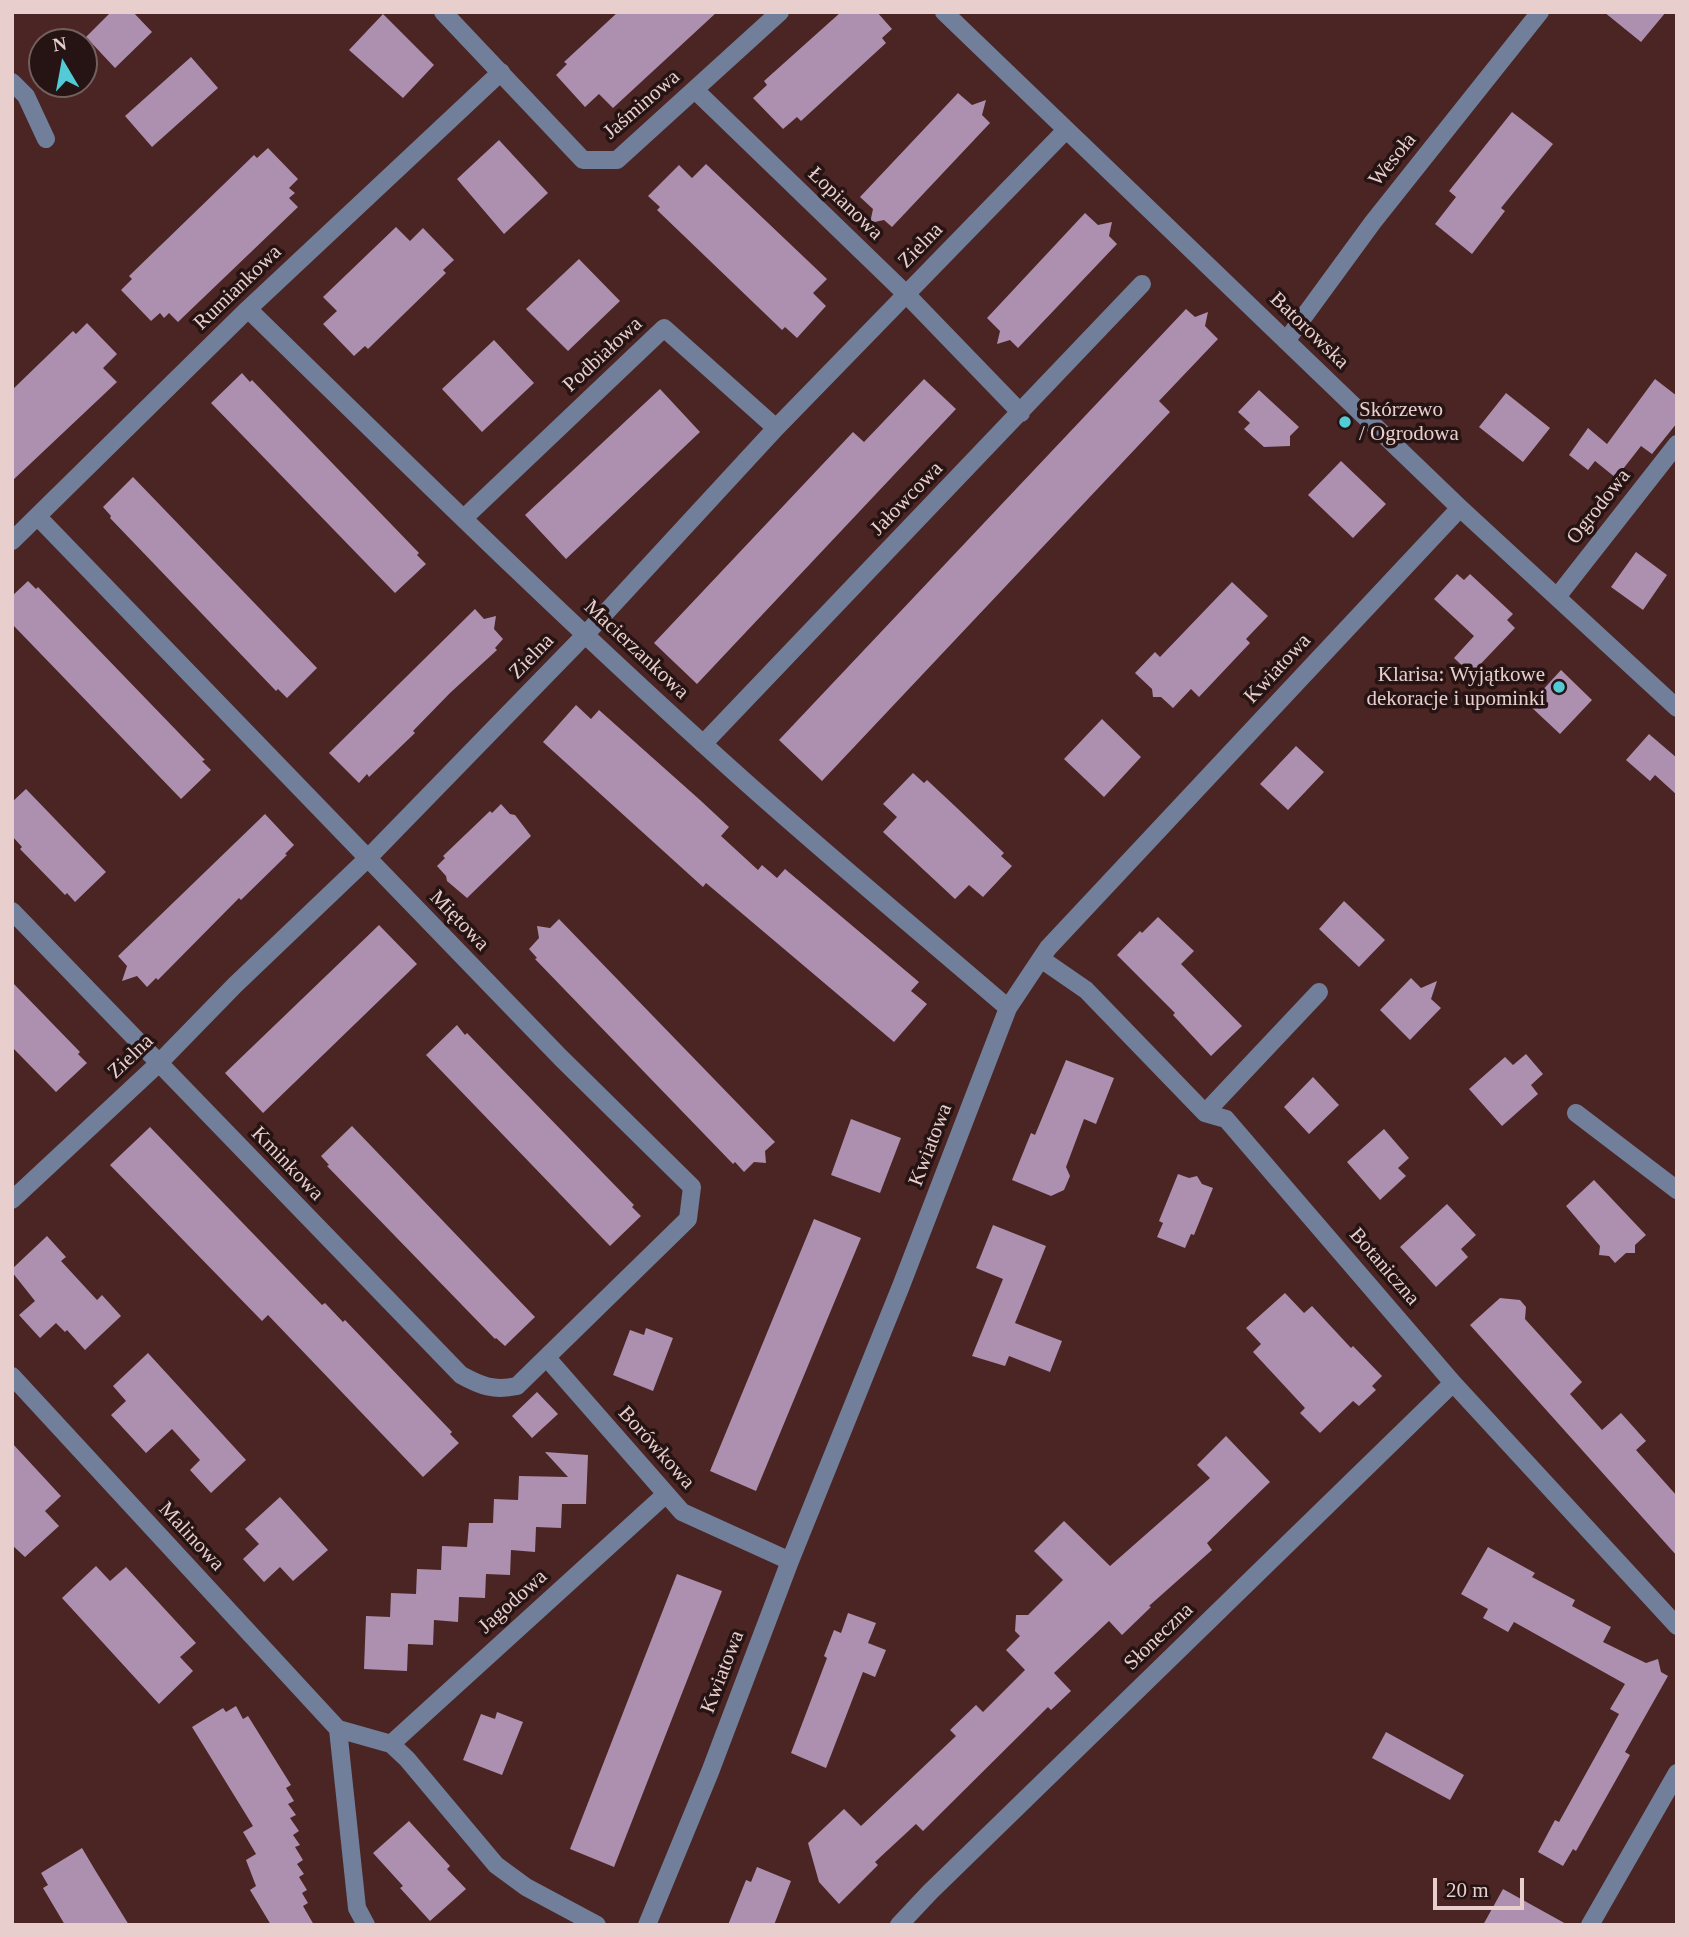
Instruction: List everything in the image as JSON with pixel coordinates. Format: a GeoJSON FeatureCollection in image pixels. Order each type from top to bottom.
{"type":"FeatureCollection","features":[{"type":"Feature","properties":{"kind":"street","name":"Jaśminowa"},"geometry":{"type":"LineString","coordinates":[[443,12],[583,160],[617,160],[780,12]]}},
{"type":"Feature","properties":{"kind":"street","name":"Batorowska"},"geometry":{"type":"LineString","coordinates":[[944,12],[1460,508],[1677,708]]}},
{"type":"Feature","properties":{"kind":"street","name":"Wesoła"},"geometry":{"type":"LineString","coordinates":[[1286,341],[1373,222],[1540,12]]}},
{"type":"Feature","properties":{"kind":"street","name":"Rumiankowa"},"geometry":{"type":"LineString","coordinates":[[12,541],[248,309],[501,72]]}},
{"type":"Feature","properties":{"kind":"street"},"geometry":{"type":"LineString","coordinates":[[12,82],[26,96],[46,139]]}},
{"type":"Feature","properties":{"kind":"street","name":"Łopianowa"},"geometry":{"type":"LineString","coordinates":[[695,90],[906,294],[1021,413]]}},
{"type":"Feature","properties":{"kind":"street","name":"Zielna"},"geometry":{"type":"LineString","coordinates":[[12,1199],[158,1064],[235,985],[367,859],[585,635],[776,428],[1066,130]]}},
{"type":"Feature","properties":{"kind":"street","name":"Jałowcowa"},"geometry":{"type":"LineString","coordinates":[[703,744],[1142,284]]}},
{"type":"Feature","properties":{"kind":"street","name":"Macierzankowa"},"geometry":{"type":"LineString","coordinates":[[248,309],[585,635],[703,744],[1008,1008]]}},
{"type":"Feature","properties":{"kind":"street","name":"Podbiałowa"},"geometry":{"type":"LineString","coordinates":[[464,518],[664,328],[776,428]]}},
{"type":"Feature","properties":{"kind":"street","name":"Ogrodowa"},"geometry":{"type":"LineString","coordinates":[[1557,597],[1677,444]]}},
{"type":"Feature","properties":{"kind":"street","name":"Kwiatowa"},"geometry":{"type":"LineString","coordinates":[[648,1925],[1008,1008],[1048,948],[1460,508]]}},
{"type":"Feature","properties":{"kind":"street","name":"Miętowa"},"geometry":{"type":"LineString","coordinates":[[38,517],[561,1058],[692,1187],[688,1219],[547,1358]]}},
{"type":"Feature","properties":{"kind":"street","name":"Kminkowa"},"geometry":{"type":"LineString","coordinates":[[12,911],[461,1376],[484,1388],[501,1389],[517,1385],[547,1358]]}},
{"type":"Feature","properties":{"kind":"street","name":"Botaniczna"},"geometry":{"type":"LineString","coordinates":[[1041,959],[1086,990],[1205,1113],[1226,1119],[1453,1383],[1677,1626]]}},
{"type":"Feature","properties":{"kind":"street"},"geometry":{"type":"LineString","coordinates":[[1205,1113],[1320,992]]}},
{"type":"Feature","properties":{"kind":"street"},"geometry":{"type":"LineString","coordinates":[[1576,1113],[1677,1190]]}},
{"type":"Feature","properties":{"kind":"street","name":"Borówkowa"},"geometry":{"type":"LineString","coordinates":[[547,1358],[682,1512],[790,1561]]}},
{"type":"Feature","properties":{"kind":"street","name":"Malinowa"},"geometry":{"type":"LineString","coordinates":[[12,1376],[338,1729]]}},
{"type":"Feature","properties":{"kind":"street","name":"Słoneczna"},"geometry":{"type":"LineString","coordinates":[[899,1925],[1453,1383]]}},
{"type":"Feature","properties":{"kind":"street","name":"Jagodowa"},"geometry":{"type":"LineString","coordinates":[[391,1744],[666,1494]]}},
{"type":"Feature","properties":{"kind":"street"},"geometry":{"type":"LineString","coordinates":[[366,1925],[357,1908],[338,1729],[391,1744],[407,1759],[496,1864],[526,1887],[597,1925]]}},
{"type":"Feature","properties":{"kind":"street"},"geometry":{"type":"LineString","coordinates":[[1590,1925],[1677,1773]]}},
{"type":"Feature","properties":{"kind":"building"},"geometry":{"type":"Polygon","coordinates":[[[111,12],[133,12],[152,32],[115,68],[98,50],[98,28],[95,28],[111,12]]]}},
{"type":"Feature","properties":{"kind":"building"},"geometry":{"type":"Polygon","coordinates":[[[618,12],[717,12],[613,108],[599,94],[585,107],[556,75],[567,64],[564,62],[618,12]]]}},
{"type":"Feature","properties":{"kind":"building"},"geometry":{"type":"Polygon","coordinates":[[[841,12],[877,12],[892,29],[882,38],[886,43],[801,121],[797,117],[783,129],[753,98],[767,85],[764,81],[841,12]]]}},
{"type":"Feature","properties":{"kind":"building"},"geometry":{"type":"Polygon","coordinates":[[[1604,12],[1666,12],[1641,42],[1604,12]]]}},
{"type":"Feature","properties":{"kind":"building"},"geometry":{"type":"Polygon","coordinates":[[[383,14],[434,65],[403,98],[349,50],[383,14]]]}},
{"type":"Feature","properties":{"kind":"building"},"geometry":{"type":"Polygon","coordinates":[[[191,57],[218,88],[152,147],[125,116],[191,57]]]}},
{"type":"Feature","properties":{"kind":"building"},"geometry":{"type":"Polygon","coordinates":[[[958,93],[972,105],[986,100],[982,115],[990,123],[892,227],[884,220],[870,223],[873,209],[860,197],[958,93]]]}},
{"type":"Feature","properties":{"kind":"building"},"geometry":{"type":"Polygon","coordinates":[[[1512,112],[1553,144],[1501,208],[1505,211],[1472,254],[1435,224],[1456,197],[1449,191],[1512,112]]]}},
{"type":"Feature","properties":{"kind":"building"},"geometry":{"type":"Polygon","coordinates":[[[499,140],[548,193],[504,234],[457,179],[499,140]]]}},
{"type":"Feature","properties":{"kind":"building"},"geometry":{"type":"Polygon","coordinates":[[[268,148],[298,179],[289,188],[295,193],[289,198],[298,207],[178,322],[169,313],[164,318],[160,313],[151,321],[121,290],[132,279],[129,276],[254,155],[257,158],[268,148]]]}},
{"type":"Feature","properties":{"kind":"building"},"geometry":{"type":"Polygon","coordinates":[[[706,164],[827,279],[813,293],[826,306],[797,338],[785,327],[782,330],[657,210],[660,207],[648,196],[679,165],[692,178],[706,164]]]}},
{"type":"Feature","properties":{"kind":"building"},"geometry":{"type":"Polygon","coordinates":[[[1085,213],[1098,225],[1112,222],[1109,236],[1117,244],[1018,348],[1010,340],[997,344],[1000,331],[987,318],[1085,213]]]}},
{"type":"Feature","properties":{"kind":"building"},"geometry":{"type":"Polygon","coordinates":[[[396,227],[410,241],[423,228],[454,260],[443,270],[446,273],[368,349],[365,346],[354,356],[323,324],[337,311],[323,297],[396,227]]]}},
{"type":"Feature","properties":{"kind":"building"},"geometry":{"type":"Polygon","coordinates":[[[579,259],[620,301],[568,351],[526,309],[579,259]]]}},
{"type":"Feature","properties":{"kind":"building"},"geometry":{"type":"Polygon","coordinates":[[[1186,309],[1195,317],[1208,312],[1205,326],[1218,339],[1159,401],[1170,412],[822,781],[779,740],[1186,309]]]}},
{"type":"Feature","properties":{"kind":"building"},"geometry":{"type":"Polygon","coordinates":[[[87,323],[117,354],[103,368],[117,382],[12,481],[12,390],[73,331],[76,334],[87,323]]]}},
{"type":"Feature","properties":{"kind":"building"},"geometry":{"type":"Polygon","coordinates":[[[494,340],[534,383],[482,432],[442,389],[494,340]]]}},
{"type":"Feature","properties":{"kind":"building"},"geometry":{"type":"Polygon","coordinates":[[[242,373],[250,382],[252,380],[419,553],[417,555],[426,564],[395,593],[211,403],[242,373]]]}},
{"type":"Feature","properties":{"kind":"building"},"geometry":{"type":"Polygon","coordinates":[[[924,379],[956,409],[697,684],[654,643],[853,432],[864,442],[924,379]]]}},
{"type":"Feature","properties":{"kind":"building"},"geometry":{"type":"Polygon","coordinates":[[[1655,379],[1677,396],[1677,423],[1652,454],[1641,446],[1616,478],[1595,461],[1588,470],[1569,455],[1588,428],[1607,444],[1655,379]]]}},
{"type":"Feature","properties":{"kind":"building"},"geometry":{"type":"Polygon","coordinates":[[[660,389],[700,432],[566,559],[525,515],[660,389]]]}},
{"type":"Feature","properties":{"kind":"building"},"geometry":{"type":"Polygon","coordinates":[[[1259,390],[1299,427],[1290,436],[1290,446],[1264,447],[1244,429],[1250,423],[1238,412],[1259,390]]]}},
{"type":"Feature","properties":{"kind":"building"},"geometry":{"type":"Polygon","coordinates":[[[1506,393],[1550,428],[1523,462],[1479,427],[1506,393]]]}},
{"type":"Feature","properties":{"kind":"building"},"geometry":{"type":"Polygon","coordinates":[[[1341,461],[1386,504],[1353,538],[1308,495],[1341,461]]]}},
{"type":"Feature","properties":{"kind":"building"},"geometry":{"type":"Polygon","coordinates":[[[133,477],[317,668],[287,698],[278,689],[276,691],[110,518],[103,507],[133,477]]]}},
{"type":"Feature","properties":{"kind":"building"},"geometry":{"type":"Polygon","coordinates":[[[1636,552],[1667,575],[1643,610],[1611,587],[1636,552]]]}},
{"type":"Feature","properties":{"kind":"building"},"geometry":{"type":"Polygon","coordinates":[[[1457,574],[1464,580],[1470,574],[1513,614],[1507,620],[1515,628],[1471,674],[1454,658],[1474,636],[1434,599],[1457,574]]]}},
{"type":"Feature","properties":{"kind":"building"},"geometry":{"type":"Polygon","coordinates":[[[28,581],[36,589],[38,587],[205,760],[202,761],[211,770],[181,799],[12,624],[12,596],[28,581]]]}},
{"type":"Feature","properties":{"kind":"building"},"geometry":{"type":"Polygon","coordinates":[[[1232,582],[1268,616],[1246,639],[1250,643],[1199,697],[1191,689],[1173,708],[1161,697],[1153,697],[1152,689],[1135,673],[1155,652],[1160,657],[1232,582]]]}},
{"type":"Feature","properties":{"kind":"building"},"geometry":{"type":"Polygon","coordinates":[[[475,609],[484,619],[496,616],[494,629],[503,639],[495,648],[497,650],[450,693],[413,731],[415,733],[369,777],[367,774],[359,783],[329,753],[475,609]]]}},
{"type":"Feature","properties":{"kind":"building"},"geometry":{"type":"Polygon","coordinates":[[[1561,670],[1592,700],[1560,734],[1529,705],[1561,670]]]}},
{"type":"Feature","properties":{"kind":"building"},"geometry":{"type":"Polygon","coordinates":[[[576,705],[591,719],[599,710],[700,800],[729,827],[721,836],[758,870],[762,865],[777,878],[785,869],[919,982],[911,991],[927,1004],[894,1042],[706,883],[703,887],[543,742],[576,705]]]}},
{"type":"Feature","properties":{"kind":"building"},"geometry":{"type":"Polygon","coordinates":[[[1102,719],[1141,757],[1104,797],[1064,759],[1102,719]]]}},
{"type":"Feature","properties":{"kind":"building"},"geometry":{"type":"Polygon","coordinates":[[[1649,734],[1677,758],[1677,795],[1655,775],[1650,781],[1626,760],[1649,734]]]}},
{"type":"Feature","properties":{"kind":"building"},"geometry":{"type":"Polygon","coordinates":[[[1296,746],[1324,772],[1288,810],[1260,784],[1296,746]]]}},
{"type":"Feature","properties":{"kind":"building"},"geometry":{"type":"Polygon","coordinates":[[[913,773],[924,783],[927,780],[957,808],[1004,853],[1001,856],[1012,866],[983,897],[969,885],[955,899],[883,832],[897,817],[883,804],[913,773]]]}},
{"type":"Feature","properties":{"kind":"building"},"geometry":{"type":"Polygon","coordinates":[[[26,789],[106,872],[75,902],[20,849],[22,847],[12,836],[12,802],[26,789]]]}},
{"type":"Feature","properties":{"kind":"building"},"geometry":{"type":"Polygon","coordinates":[[[501,804],[510,814],[515,815],[531,836],[467,898],[447,881],[437,866],[445,858],[443,856],[490,811],[492,813],[501,804]]]}},
{"type":"Feature","properties":{"kind":"building"},"geometry":{"type":"Polygon","coordinates":[[[265,814],[294,845],[285,854],[287,855],[241,900],[239,898],[158,980],[156,978],[147,987],[137,976],[122,981],[127,966],[118,956],[265,814]]]}},
{"type":"Feature","properties":{"kind":"building"},"geometry":{"type":"Polygon","coordinates":[[[1344,901],[1385,940],[1359,967],[1319,929],[1344,901]]]}},
{"type":"Feature","properties":{"kind":"building"},"geometry":{"type":"Polygon","coordinates":[[[1158,917],[1194,951],[1181,964],[1242,1026],[1211,1056],[1173,1015],[1175,1013],[1117,955],[1158,917]]]}},
{"type":"Feature","properties":{"kind":"building"},"geometry":{"type":"Polygon","coordinates":[[[559,919],[775,1142],[765,1151],[766,1163],[754,1162],[744,1172],[735,1162],[733,1164],[535,959],[537,958],[529,949],[539,938],[537,926],[550,928],[559,919]]]}},
{"type":"Feature","properties":{"kind":"building"},"geometry":{"type":"Polygon","coordinates":[[[379,925],[417,964],[263,1113],[225,1073],[379,925]]]}},
{"type":"Feature","properties":{"kind":"building"},"geometry":{"type":"Polygon","coordinates":[[[1411,978],[1421,988],[1437,981],[1431,999],[1441,1008],[1410,1040],[1380,1010],[1411,978]]]}},
{"type":"Feature","properties":{"kind":"building"},"geometry":{"type":"Polygon","coordinates":[[[12,982],[80,1052],[78,1054],[87,1063],[56,1092],[12,1047],[12,982]]]}},
{"type":"Feature","properties":{"kind":"building"},"geometry":{"type":"Polygon","coordinates":[[[457,1025],[634,1205],[632,1207],[641,1216],[610,1246],[426,1055],[457,1025]]]}},
{"type":"Feature","properties":{"kind":"building"},"geometry":{"type":"Polygon","coordinates":[[[1526,1054],[1543,1074],[1531,1085],[1538,1094],[1502,1126],[1469,1089],[1505,1057],[1513,1065],[1526,1054]]]}},
{"type":"Feature","properties":{"kind":"building"},"geometry":{"type":"Polygon","coordinates":[[[1066,1060],[1114,1078],[1096,1124],[1084,1119],[1066,1167],[1070,1176],[1064,1190],[1051,1196],[1012,1180],[1031,1133],[1035,1135],[1066,1060]]]}},
{"type":"Feature","properties":{"kind":"building"},"geometry":{"type":"Polygon","coordinates":[[[1313,1077],[1339,1105],[1309,1134],[1284,1107],[1313,1077]]]}},
{"type":"Feature","properties":{"kind":"building"},"geometry":{"type":"Polygon","coordinates":[[[851,1119],[901,1138],[880,1193],[831,1175],[851,1119]]]}},
{"type":"Feature","properties":{"kind":"building"},"geometry":{"type":"Polygon","coordinates":[[[352,1126],[535,1317],[505,1346],[495,1339],[327,1166],[329,1165],[321,1156],[352,1126]]]}},
{"type":"Feature","properties":{"kind":"building"},"geometry":{"type":"Polygon","coordinates":[[[150,1127],[322,1305],[325,1303],[343,1322],[345,1320],[452,1432],[450,1434],[459,1443],[423,1477],[268,1315],[262,1321],[110,1165],[150,1127]]]}},
{"type":"Feature","properties":{"kind":"building"},"geometry":{"type":"Polygon","coordinates":[[[1384,1129],[1409,1158],[1398,1168],[1406,1176],[1380,1200],[1347,1162],[1384,1129]]]}},
{"type":"Feature","properties":{"kind":"building"},"geometry":{"type":"Polygon","coordinates":[[[1178,1174],[1189,1178],[1197,1176],[1202,1184],[1213,1188],[1194,1235],[1191,1234],[1185,1248],[1157,1237],[1163,1223],[1159,1221],[1178,1174]]]}},
{"type":"Feature","properties":{"kind":"building"},"geometry":{"type":"Polygon","coordinates":[[[1594,1180],[1646,1235],[1635,1245],[1635,1253],[1626,1253],[1615,1263],[1609,1256],[1599,1255],[1600,1246],[1566,1206],[1594,1180]]]}},
{"type":"Feature","properties":{"kind":"building"},"geometry":{"type":"Polygon","coordinates":[[[1447,1204],[1476,1235],[1461,1249],[1468,1257],[1436,1287],[1400,1247],[1447,1204]]]}},
{"type":"Feature","properties":{"kind":"building"},"geometry":{"type":"Polygon","coordinates":[[[814,1219],[861,1238],[756,1491],[710,1471],[814,1219]]]}},
{"type":"Feature","properties":{"kind":"building"},"geometry":{"type":"Polygon","coordinates":[[[993,1225],[1046,1246],[1015,1323],[1062,1341],[1050,1372],[1009,1356],[1005,1366],[972,1356],[1003,1279],[976,1268],[993,1225]]]}},
{"type":"Feature","properties":{"kind":"building"},"geometry":{"type":"Polygon","coordinates":[[[47,1236],[66,1257],[61,1261],[97,1300],[102,1295],[121,1316],[85,1350],[67,1330],[65,1332],[56,1323],[40,1338],[19,1315],[35,1301],[12,1269],[47,1236]]]}},
{"type":"Feature","properties":{"kind":"building"},"geometry":{"type":"Polygon","coordinates":[[[1285,1293],[1304,1313],[1312,1306],[1351,1348],[1353,1346],[1382,1376],[1372,1386],[1376,1390],[1359,1406],[1353,1401],[1320,1433],[1300,1413],[1305,1408],[1253,1352],[1261,1344],[1246,1328],[1285,1293]]]}},
{"type":"Feature","properties":{"kind":"building"},"geometry":{"type":"Polygon","coordinates":[[[1500,1298],[1520,1300],[1526,1307],[1525,1319],[1582,1382],[1570,1394],[1602,1430],[1621,1413],[1646,1441],[1636,1450],[1677,1496],[1677,1556],[1470,1325],[1500,1298]]]}},
{"type":"Feature","properties":{"kind":"building"},"geometry":{"type":"Polygon","coordinates":[[[646,1328],[673,1338],[653,1391],[613,1375],[630,1330],[644,1335],[646,1328]]]}},
{"type":"Feature","properties":{"kind":"building"},"geometry":{"type":"Polygon","coordinates":[[[148,1353],[246,1460],[211,1493],[190,1470],[200,1460],[172,1429],[146,1453],[111,1415],[126,1401],[113,1386],[148,1353]]]}},
{"type":"Feature","properties":{"kind":"building"},"geometry":{"type":"Polygon","coordinates":[[[537,1392],[558,1414],[532,1438],[512,1416],[537,1392]]]}},
{"type":"Feature","properties":{"kind":"building"},"geometry":{"type":"Polygon","coordinates":[[[1226,1436],[1270,1482],[1207,1543],[1212,1550],[1149,1606],[1151,1607],[1122,1635],[1109,1621],[1054,1673],[1071,1691],[1051,1710],[1048,1707],[923,1831],[916,1824],[875,1862],[878,1865],[839,1904],[819,1882],[808,1843],[844,1809],[861,1826],[956,1736],[950,1730],[976,1705],[983,1712],[1025,1670],[1006,1650],[1020,1636],[1015,1631],[1016,1615],[1028,1615],[1063,1580],[1034,1551],[1064,1521],[1110,1566],[1210,1478],[1197,1465],[1226,1436]]]}},
{"type":"Feature","properties":{"kind":"building"},"geometry":{"type":"Polygon","coordinates":[[[12,1443],[61,1496],[45,1511],[59,1526],[25,1557],[12,1545],[12,1443]]]}},
{"type":"Feature","properties":{"kind":"building"},"geometry":{"type":"Polygon","coordinates":[[[545,1452],[588,1455],[586,1504],[562,1504],[561,1528],[536,1527],[535,1552],[511,1550],[510,1575],[486,1574],[485,1598],[459,1597],[458,1622],[434,1620],[433,1645],[408,1644],[407,1671],[364,1669],[366,1616],[390,1617],[391,1593],[416,1594],[417,1569],[441,1570],[442,1546],[467,1547],[469,1523],[493,1523],[494,1499],[518,1500],[519,1476],[568,1477],[545,1452]]]}},
{"type":"Feature","properties":{"kind":"building"},"geometry":{"type":"Polygon","coordinates":[[[280,1497],[328,1550],[293,1581],[280,1567],[264,1582],[243,1559],[259,1544],[245,1529],[280,1497]]]}},
{"type":"Feature","properties":{"kind":"building"},"geometry":{"type":"Polygon","coordinates":[[[1488,1547],[1535,1573],[1532,1577],[1575,1600],[1572,1606],[1611,1627],[1603,1642],[1646,1663],[1658,1659],[1661,1672],[1668,1676],[1625,1752],[1630,1755],[1576,1851],[1573,1849],[1563,1866],[1538,1852],[1555,1820],[1559,1822],[1619,1714],[1610,1709],[1625,1684],[1514,1622],[1508,1632],[1483,1618],[1488,1609],[1461,1594],[1488,1547]]]}},
{"type":"Feature","properties":{"kind":"building"},"geometry":{"type":"Polygon","coordinates":[[[96,1566],[110,1581],[126,1567],[196,1643],[180,1657],[193,1671],[159,1704],[62,1598],[96,1566]]]}},
{"type":"Feature","properties":{"kind":"building"},"geometry":{"type":"Polygon","coordinates":[[[677,1574],[722,1591],[614,1867],[570,1849],[677,1574]]]}},
{"type":"Feature","properties":{"kind":"building"},"geometry":{"type":"Polygon","coordinates":[[[848,1613],[876,1623],[868,1643],[886,1650],[875,1677],[863,1672],[826,1768],[791,1753],[827,1658],[824,1656],[834,1630],[841,1633],[848,1613]]]}},
{"type":"Feature","properties":{"kind":"building"},"geometry":{"type":"Polygon","coordinates":[[[236,1706],[243,1719],[248,1716],[291,1785],[286,1788],[294,1801],[288,1804],[296,1815],[290,1818],[299,1831],[293,1835],[300,1845],[295,1847],[303,1860],[297,1864],[304,1874],[299,1877],[307,1890],[302,1893],[308,1903],[303,1906],[314,1925],[271,1925],[250,1890],[256,1886],[246,1860],[256,1854],[243,1832],[253,1826],[192,1727],[223,1708],[226,1712],[236,1706]]]}},
{"type":"Feature","properties":{"kind":"building"},"geometry":{"type":"Polygon","coordinates":[[[497,1712],[523,1722],[502,1775],[463,1760],[481,1714],[495,1719],[497,1712]]]}},
{"type":"Feature","properties":{"kind":"building"},"geometry":{"type":"Polygon","coordinates":[[[1386,1732],[1464,1775],[1450,1800],[1372,1758],[1386,1732]]]}},
{"type":"Feature","properties":{"kind":"building"},"geometry":{"type":"Polygon","coordinates":[[[409,1821],[450,1866],[447,1869],[466,1889],[430,1921],[373,1853],[409,1821]]]}},
{"type":"Feature","properties":{"kind":"building"},"geometry":{"type":"Polygon","coordinates":[[[82,1848],[129,1925],[65,1925],[43,1888],[48,1885],[41,1873],[82,1848]]]}},
{"type":"Feature","properties":{"kind":"building"},"geometry":{"type":"Polygon","coordinates":[[[757,1867],[791,1881],[774,1925],[728,1925],[746,1880],[751,1882],[757,1867]]]}},
{"type":"Feature","properties":{"kind":"building"},"geometry":{"type":"Polygon","coordinates":[[[1503,1889],[1568,1925],[1483,1925],[1503,1889]]]}},
{"type":"Feature","properties":{"kind":"place","name":"Skórzewo / Ogrodowa"},"geometry":{"type":"Point","coordinates":[1345,422]}},
{"type":"Feature","properties":{"kind":"place","name":"Klarisa: Wyjątkowe dekoracje i upominki"},"geometry":{"type":"Point","coordinates":[1559,687]}}]}
